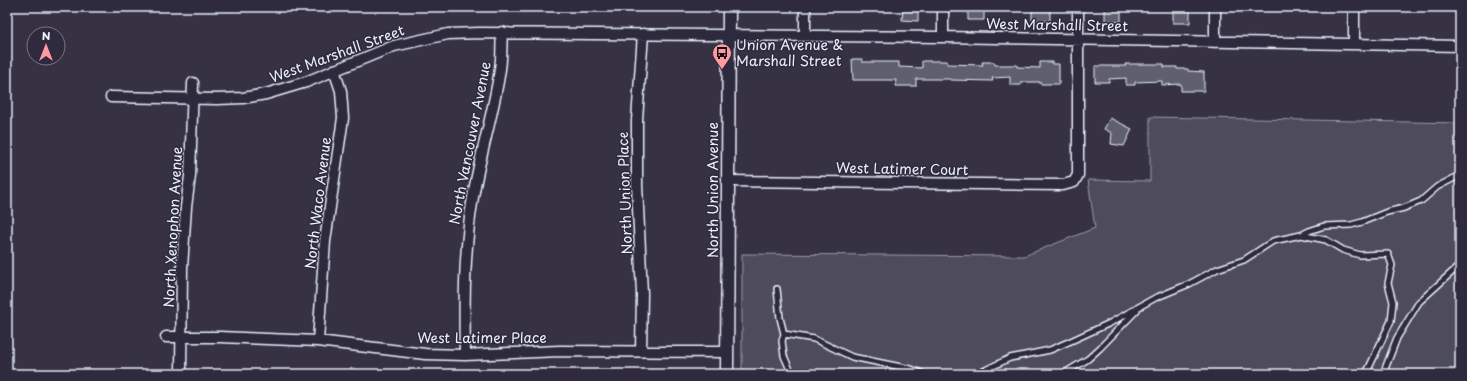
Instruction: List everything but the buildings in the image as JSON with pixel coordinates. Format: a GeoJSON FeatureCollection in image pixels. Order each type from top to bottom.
{"type":"FeatureCollection","features":[{"type":"Feature","properties":{"kind":"street","name":"North Union Avenue"},"geometry":{"type":"LineString","coordinates":[[727,374],[729,7]]}},
{"type":"Feature","properties":{"kind":"street"},"geometry":{"type":"LineString","coordinates":[[805,7],[805,36]]}},
{"type":"Feature","properties":{"kind":"street"},"geometry":{"type":"LineString","coordinates":[[943,7],[943,37]]}},
{"type":"Feature","properties":{"kind":"street"},"geometry":{"type":"LineString","coordinates":[[1078,7],[1078,40]]}},
{"type":"Feature","properties":{"kind":"street"},"geometry":{"type":"LineString","coordinates":[[1215,7],[1215,42]]}},
{"type":"Feature","properties":{"kind":"street"},"geometry":{"type":"LineString","coordinates":[[1354,7],[1354,44]]}},
{"type":"Feature","properties":{"kind":"street","name":"West Marshall Street"},"geometry":{"type":"LineString","coordinates":[[111,97],[243,98],[266,94],[306,82],[383,50],[408,42],[448,34],[502,32],[943,37],[1460,46]]}},
{"type":"Feature","properties":{"kind":"street","name":"North Vancouver Avenue"},"geometry":{"type":"LineString","coordinates":[[465,355],[464,291],[469,223],[479,163],[500,68],[502,32]]}},
{"type":"Feature","properties":{"kind":"street","name":"North Union Place"},"geometry":{"type":"LineString","coordinates":[[641,351],[642,294],[636,120],[643,34]]}},
{"type":"Feature","properties":{"kind":"street","name":"West Latimer Court"},"geometry":{"type":"LineString","coordinates":[[728,181],[1068,185],[1076,181],[1078,175],[1078,40]]}},
{"type":"Feature","properties":{"kind":"street","name":"North Waco Avenue"},"geometry":{"type":"LineString","coordinates":[[318,341],[325,241],[343,118],[341,91],[334,70]]}},
{"type":"Feature","properties":{"kind":"street","name":"North Xenophon Avenue"},"geometry":{"type":"LineString","coordinates":[[181,374],[182,268],[190,176],[193,83]]}},
{"type":"Feature","properties":{"kind":"street","name":"West Latimer Place"},"geometry":{"type":"LineString","coordinates":[[166,337],[268,338],[318,341],[409,352],[465,355],[559,351],[727,352]]}},
{"type":"Feature","properties":{"kind":"lane"},"geometry":{"type":"LineString","coordinates":[[977,374],[1010,358],[1036,354],[1060,346],[1098,329],[1140,306],[1217,269],[1244,260],[1273,241],[1301,235],[1324,226],[1351,225],[1413,205],[1454,177],[1460,175]]}},
{"type":"Feature","properties":{"kind":"lane"},"geometry":{"type":"LineString","coordinates":[[1301,235],[1326,240],[1343,250],[1360,255],[1388,254],[1392,265],[1388,283],[1392,302],[1391,321],[1366,374]]}},
{"type":"Feature","properties":{"kind":"lane"},"geometry":{"type":"LineString","coordinates":[[1383,374],[1397,338],[1419,302],[1460,265]]}},
{"type":"Feature","properties":{"kind":"lane"},"geometry":{"type":"LineString","coordinates":[[776,289],[784,334],[782,341],[784,356],[792,374]]}},
{"type":"Feature","properties":{"kind":"lane"},"geometry":{"type":"LineString","coordinates":[[1063,374],[1088,359],[1140,306]]}},
{"type":"Feature","properties":{"kind":"lane"},"geometry":{"type":"LineString","coordinates":[[784,334],[814,339],[852,357],[911,369],[924,374]]}},
{"type":"Feature","properties":{"kind":"shaded area"},"geometry":{"type":"Polygon","coordinates":[[[1150,117],[1460,123],[1460,374],[742,374],[742,254],[1024,256],[1095,228],[1088,180],[1150,181],[1150,117]]]}},
{"type":"Feature","properties":{"kind":"place","name":"Union Avenue & Marshall Street"},"geometry":{"type":"Point","coordinates":[722,70]}}]}
